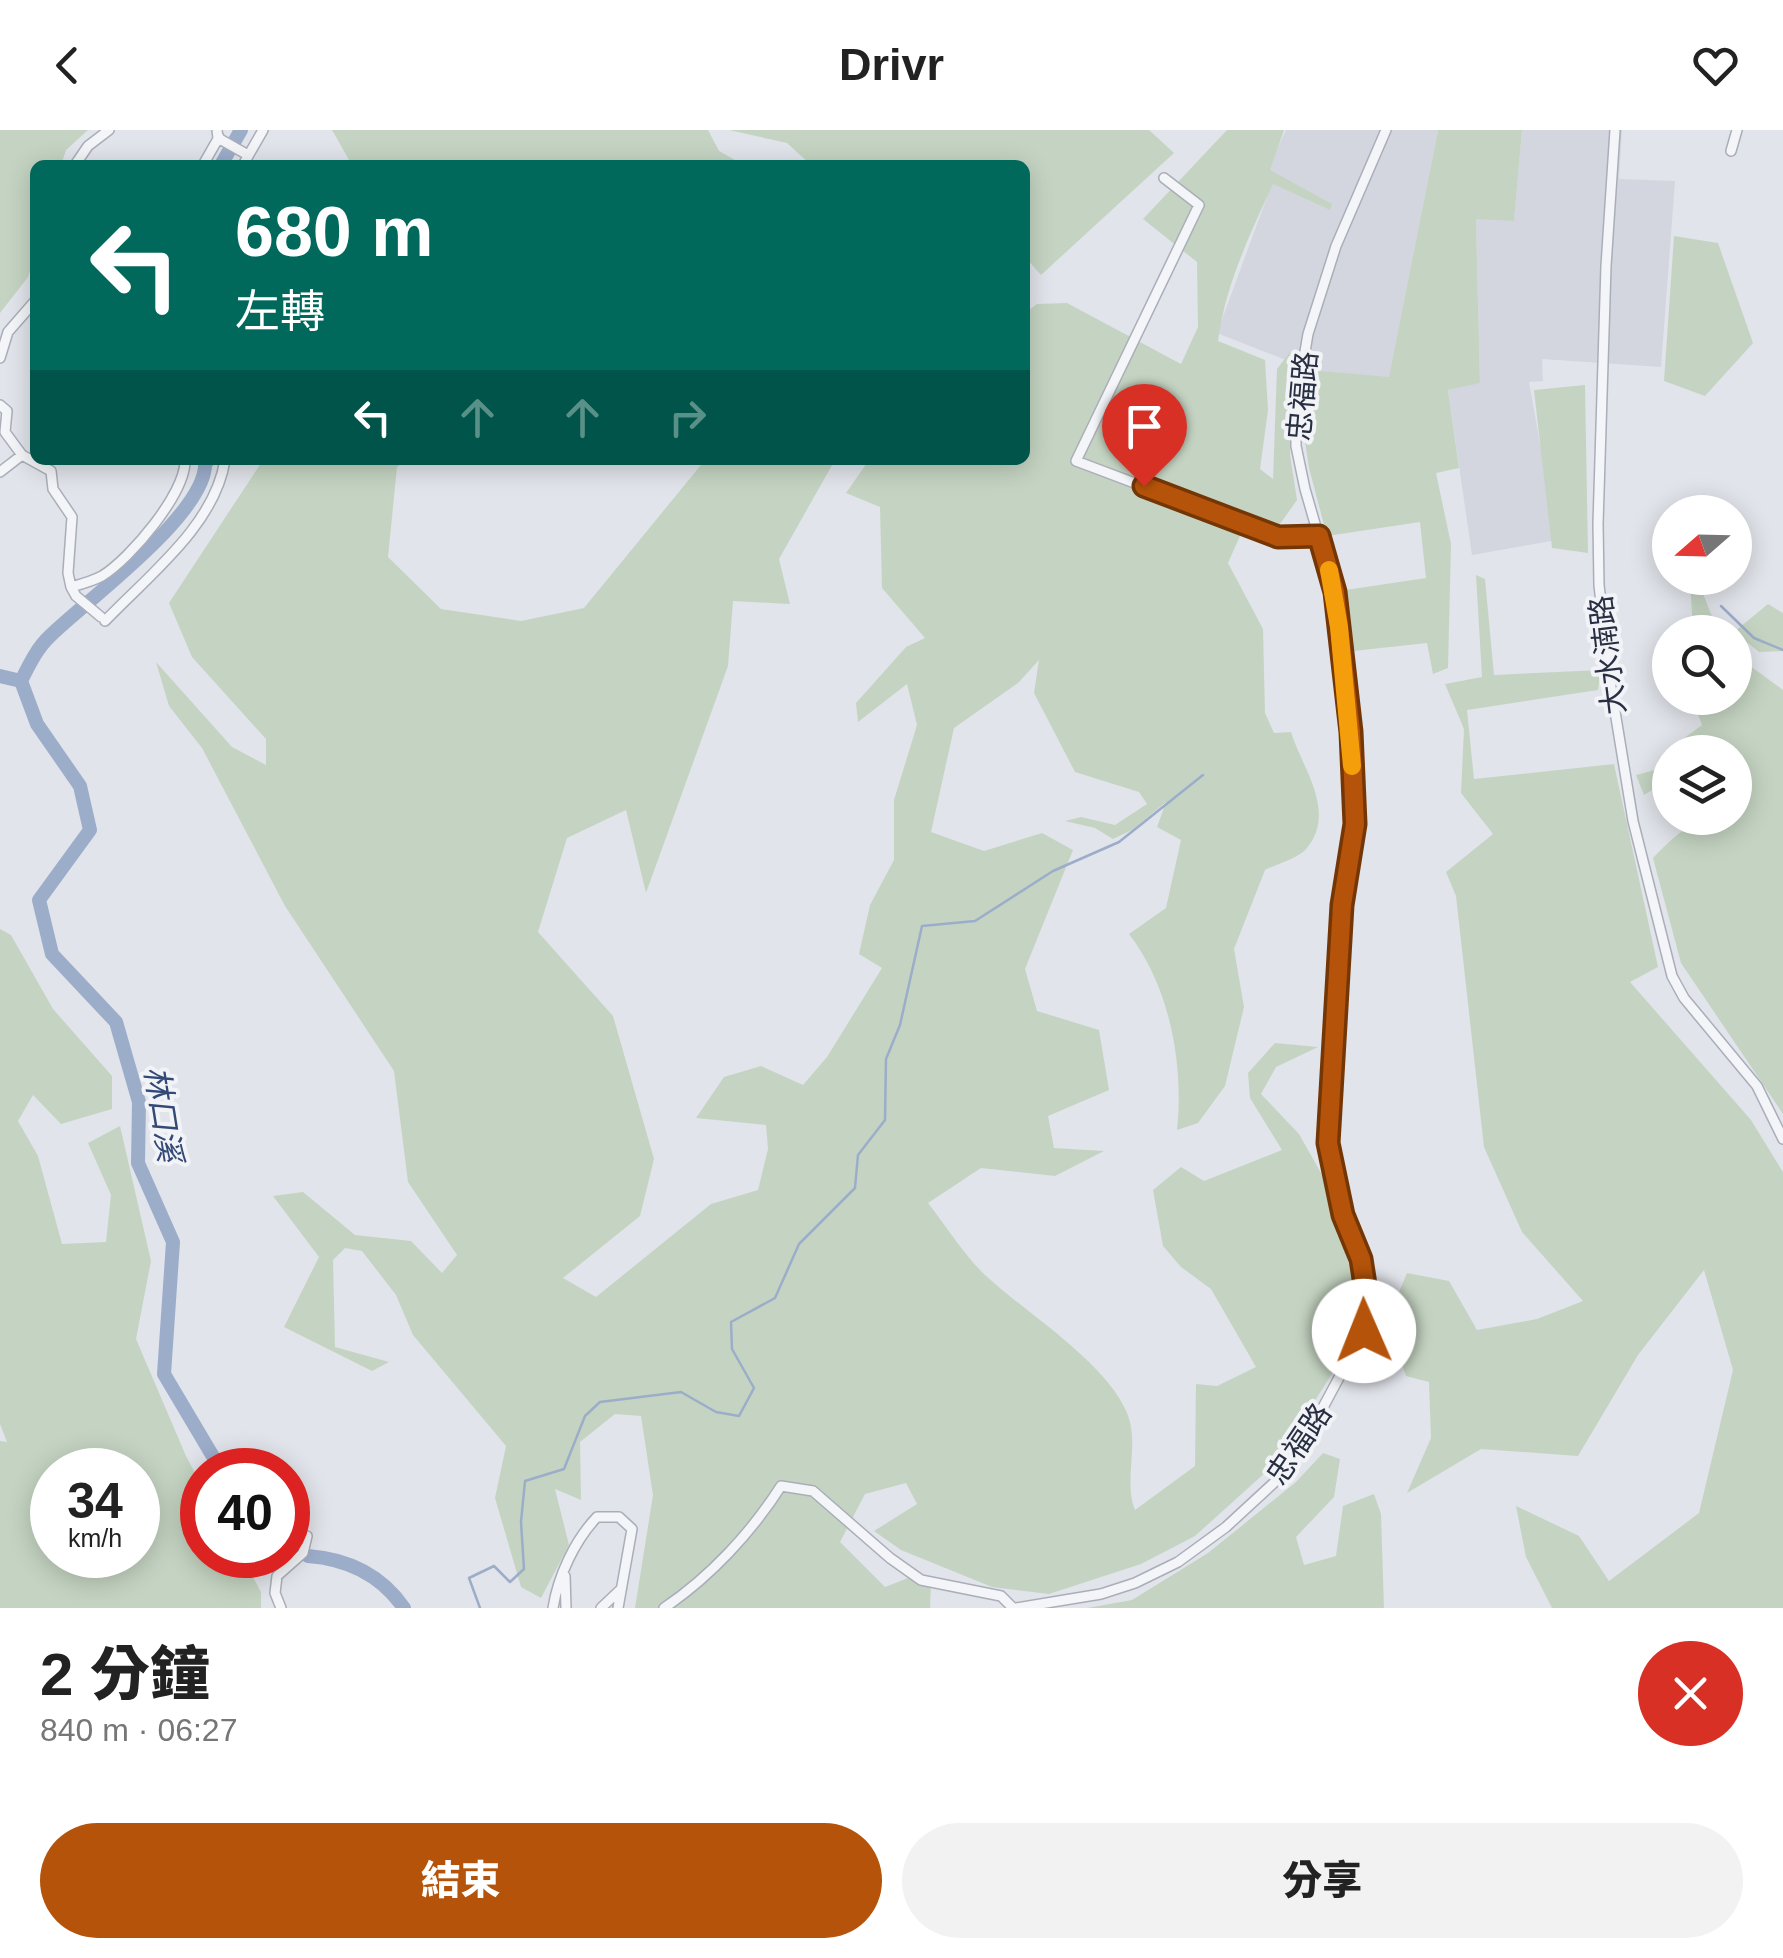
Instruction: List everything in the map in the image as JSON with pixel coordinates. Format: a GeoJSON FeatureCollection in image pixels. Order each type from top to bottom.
{"type":"FeatureCollection","features":[{"type":"Feature","properties":{"kind":"street"},"geometry":{"type":"LineString","coordinates":[[78,160],[88,146],[109,130]]}},
{"type":"Feature","properties":{"kind":"street"},"geometry":{"type":"LineString","coordinates":[[243,160],[262,130]]}},
{"type":"Feature","properties":{"kind":"street","name":"忠福路"},"geometry":{"type":"LineString","coordinates":[[1015,1608],[1101,1594],[1135,1582],[1178,1562],[1226,1527],[1291,1467],[1364,1331],[1368,1304],[1361,1259],[1343,1215],[1328,1143],[1342,905],[1355,824],[1351,732],[1338,612],[1296,446],[1296,404],[1308,334],[1336,246],[1386,130]]}},
{"type":"Feature","properties":{"kind":"street","name":"大水湳路"},"geometry":{"type":"LineString","coordinates":[[1615,130],[1606,266],[1598,552],[1620,750],[1632,821],[1672,976],[1684,998],[1756,1086],[1783,1139]]}},
{"type":"Feature","properties":{"kind":"street"},"geometry":{"type":"LineString","coordinates":[[1731,150],[1738,130]]}},
{"type":"Feature","properties":{"kind":"street"},"geometry":{"type":"LineString","coordinates":[[206,160],[220,135],[245,153]]}},
{"type":"Feature","properties":{"kind":"street"},"geometry":{"type":"LineString","coordinates":[[1164,178],[1200,205],[1076,461],[1278,537],[1319,536]]}},
{"type":"Feature","properties":{"kind":"street"},"geometry":{"type":"LineString","coordinates":[[0,358],[8,332],[30,308]]}},
{"type":"Feature","properties":{"kind":"street"},"geometry":{"type":"LineString","coordinates":[[0,405],[7,411],[5,432],[30,459]]}},
{"type":"Feature","properties":{"kind":"street"},"geometry":{"type":"LineString","coordinates":[[0,472],[22,455]]}},
{"type":"Feature","properties":{"kind":"street"},"geometry":{"type":"LineString","coordinates":[[40,465],[51,471],[53,489],[72,518],[68,573],[74,592],[103,619],[196,524],[216,491],[223,465]]}},
{"type":"Feature","properties":{"kind":"street"},"geometry":{"type":"LineString","coordinates":[[74,592],[115,566],[157,520],[180,486],[184,465]]}},
{"type":"Feature","properties":{"kind":"street"},"geometry":{"type":"LineString","coordinates":[[664,1608],[707,1575],[781,1486],[813,1491],[890,1558],[922,1580],[1000,1596],[1015,1608]]}},
{"type":"Feature","properties":{"kind":"street"},"geometry":{"type":"LineString","coordinates":[[552,1608],[565,1568],[588,1526],[598,1517],[619,1517],[632,1529],[618,1608]]}},
{"type":"Feature","properties":{"kind":"street"},"geometry":{"type":"LineString","coordinates":[[565,1568],[566,1608]]}},
{"type":"Feature","properties":{"kind":"street"},"geometry":{"type":"LineString","coordinates":[[277,1578],[275,1593],[281,1608]]}},
{"type":"Feature","properties":{"kind":"street"},"geometry":{"type":"LineString","coordinates":[[601,1608],[620,1590]]}},
{"type":"Feature","properties":{"kind":"shaded area"},"geometry":{"type":"Polygon","coordinates":[[[1286,130],[1438,130],[1389,378],[1311,370],[1217,333],[1274,178],[1266,173],[1286,130]]]}},
{"type":"Feature","properties":{"kind":"shaded area"},"geometry":{"type":"Polygon","coordinates":[[[1522,130],[1622,130],[1619,179],[1675,181],[1661,367],[1542,359],[1543,381],[1529,382],[1557,540],[1472,555],[1448,390],[1480,382],[1476,218],[1514,220],[1522,130]]]}},
{"type":"Feature","properties":{"kind":"green space"},"geometry":{"type":"Polygon","coordinates":[[[0,130],[88,130],[66,150],[63,160],[30,160],[30,270],[0,313],[0,130]]]}},
{"type":"Feature","properties":{"kind":"green space"},"geometry":{"type":"Polygon","coordinates":[[[332,130],[708,130],[719,151],[735,160],[349,160],[332,130]]]}},
{"type":"Feature","properties":{"kind":"green space"},"geometry":{"type":"Polygon","coordinates":[[[729,130],[1149,130],[1174,153],[1041,275],[1030,263],[1030,160],[806,160],[787,143],[729,130]]]}},
{"type":"Feature","properties":{"kind":"green space"},"geometry":{"type":"Polygon","coordinates":[[[1227,130],[1284,130],[1270,170],[1332,204],[1330,210],[1273,184],[1232,280],[1218,341],[1265,360],[1268,410],[1260,469],[1273,479],[1277,369],[1290,352],[1296,353],[1290,455],[1297,500],[1280,524],[1244,527],[1228,563],[1263,629],[1265,713],[1274,733],[1291,732],[1314,790],[1319,819],[1303,852],[1265,870],[1234,949],[1244,1007],[1225,1086],[1198,1123],[1177,1130],[1178,1079],[1171,1028],[1155,978],[1129,934],[1166,908],[1181,840],[1157,827],[1166,802],[1132,830],[1113,839],[1095,828],[1065,821],[1081,817],[1115,825],[1147,804],[1139,792],[1075,772],[1034,693],[1039,660],[1018,683],[954,728],[931,832],[984,851],[1042,833],[1073,850],[1025,969],[1037,1011],[1099,1030],[1109,1090],[1048,1116],[1054,1148],[1104,1151],[1055,1176],[981,1168],[928,1203],[985,1275],[1084,1357],[1117,1394],[1131,1425],[1135,1510],[1195,1466],[1196,1384],[1217,1386],[1256,1367],[1211,1289],[1181,1267],[1163,1246],[1153,1190],[1181,1167],[1204,1181],[1282,1150],[1250,1098],[1248,1073],[1275,1043],[1318,1047],[1276,1067],[1261,1094],[1299,1134],[1321,1173],[1337,1218],[1359,1304],[1338,1364],[1276,1463],[1195,1536],[1141,1564],[1049,1594],[992,1587],[901,1550],[874,1531],[917,1504],[906,1483],[865,1494],[840,1542],[885,1587],[916,1575],[931,1582],[930,1608],[635,1608],[653,1495],[641,1416],[615,1414],[580,1442],[581,1500],[555,1489],[569,1545],[541,1598],[521,1587],[495,1498],[506,1446],[413,1335],[396,1295],[362,1251],[345,1248],[333,1260],[335,1347],[389,1362],[372,1371],[284,1327],[319,1257],[273,1196],[303,1192],[355,1235],[411,1241],[442,1273],[457,1255],[408,1182],[394,1071],[285,906],[202,748],[169,706],[156,662],[232,747],[266,765],[266,739],[192,657],[169,603],[260,465],[400,465],[388,557],[441,609],[521,621],[584,608],[701,465],[832,465],[779,559],[790,604],[733,601],[728,666],[646,893],[626,810],[567,838],[538,932],[613,1016],[654,1159],[640,1216],[563,1278],[596,1297],[711,1204],[758,1190],[768,1149],[766,1125],[696,1118],[724,1077],[761,1066],[803,1085],[827,1057],[882,968],[859,954],[870,905],[894,860],[894,800],[917,725],[907,684],[858,722],[856,703],[906,647],[925,638],[882,588],[880,507],[846,493],[866,465],[1030,465],[1030,309],[1037,304],[1067,303],[1181,364],[1198,327],[1197,262],[1143,219],[1227,130]]]}},
{"type":"Feature","properties":{"kind":"green space"},"geometry":{"type":"Polygon","coordinates":[[[1438,130],[1522,130],[1514,221],[1476,219],[1480,383],[1448,390],[1459,468],[1436,473],[1451,544],[1448,668],[1433,674],[1427,643],[1344,652],[1339,591],[1426,578],[1420,522],[1327,536],[1304,434],[1311,370],[1389,377],[1438,130]]]}},
{"type":"Feature","properties":{"kind":"green space"},"geometry":{"type":"Polygon","coordinates":[[[1674,236],[1718,243],[1753,343],[1705,396],[1664,381],[1674,236]]]}},
{"type":"Feature","properties":{"kind":"green space"},"geometry":{"type":"Polygon","coordinates":[[[1585,385],[1588,553],[1552,548],[1534,390],[1585,385]]]}},
{"type":"Feature","properties":{"kind":"green space"},"geometry":{"type":"Polygon","coordinates":[[[1476,575],[1485,579],[1494,675],[1601,670],[1598,690],[1467,710],[1474,779],[1614,764],[1658,967],[1630,982],[1751,1120],[1783,1172],[1783,1608],[1552,1608],[1526,1557],[1516,1506],[1579,1536],[1609,1581],[1699,1513],[1733,1370],[1704,1270],[1638,1355],[1578,1456],[1481,1449],[1407,1493],[1431,1438],[1429,1382],[1406,1376],[1387,1321],[1407,1273],[1449,1281],[1477,1330],[1537,1319],[1583,1301],[1522,1232],[1484,1147],[1456,896],[1446,872],[1493,834],[1461,793],[1464,729],[1445,684],[1482,677],[1476,575]]]}},
{"type":"Feature","properties":{"kind":"green space"},"geometry":{"type":"Polygon","coordinates":[[[1691,595],[1704,595],[1711,615],[1692,615],[1691,595]]]}},
{"type":"Feature","properties":{"kind":"green space"},"geometry":{"type":"Polygon","coordinates":[[[1768,604],[1783,613],[1783,651],[1759,652],[1752,646],[1752,617],[1768,604]]]}},
{"type":"Feature","properties":{"kind":"green space"},"geometry":{"type":"Polygon","coordinates":[[[1752,667],[1783,690],[1783,1114],[1681,963],[1653,858],[1679,835],[1752,835],[1752,735],[1688,735],[1702,725],[1698,715],[1752,715],[1752,667]]]}},
{"type":"Feature","properties":{"kind":"green space"},"geometry":{"type":"Polygon","coordinates":[[[1652,771],[1652,790],[1644,795],[1636,775],[1652,771]]]}},
{"type":"Feature","properties":{"kind":"green space"},"geometry":{"type":"Polygon","coordinates":[[[0,929],[11,935],[53,1009],[112,1076],[112,1109],[61,1124],[33,1095],[18,1121],[38,1156],[62,1244],[106,1242],[111,1195],[88,1143],[120,1126],[151,1261],[136,1339],[183,1448],[180,1578],[253,1578],[261,1592],[261,1608],[0,1608],[0,1441],[7,1442],[0,1424],[0,929]]]}},
{"type":"Feature","properties":{"kind":"green space"},"geometry":{"type":"Polygon","coordinates":[[[1323,1453],[1340,1459],[1334,1497],[1296,1537],[1304,1565],[1336,1556],[1343,1506],[1374,1494],[1381,1514],[1384,1608],[1087,1608],[1132,1600],[1208,1553],[1296,1482],[1323,1453]]]}},
{"type":"Feature","properties":{"kind":"waterway","name":"林口溪"},"geometry":{"type":"LineString","coordinates":[[224,160],[241,130]]}},
{"type":"Feature","properties":{"kind":"waterway","name":"林口溪"},"geometry":{"type":"LineString","coordinates":[[204,465],[201,481],[168,529],[45,641],[21,681],[37,724],[80,786],[90,830],[39,900],[52,954],[116,1022],[139,1102],[138,1163],[173,1242],[164,1374],[208,1448]]}},
{"type":"Feature","properties":{"kind":"waterway"},"geometry":{"type":"LineString","coordinates":[[206,472],[212,465]]}},
{"type":"Feature","properties":{"kind":"waterway"},"geometry":{"type":"LineString","coordinates":[[1721,606],[1754,638],[1783,650]]}},
{"type":"Feature","properties":{"kind":"waterway"},"geometry":{"type":"LineString","coordinates":[[0,676],[21,681]]}},
{"type":"Feature","properties":{"kind":"waterway"},"geometry":{"type":"LineString","coordinates":[[480,1608],[469,1578],[494,1566],[510,1582],[524,1569],[521,1522],[525,1481],[564,1469],[585,1416],[600,1402],[681,1392],[716,1412],[739,1416],[754,1388],[732,1349],[731,1322],[775,1298],[799,1244],[855,1188],[858,1155],[885,1120],[886,1059],[900,1025],[922,926],[975,921],[1053,871],[1119,842],[1203,775]]}},
{"type":"Feature","properties":{"kind":"waterway","name":"林口溪"},"geometry":{"type":"LineString","coordinates":[[310,1556],[363,1571],[385,1586],[404,1608]]}},
{"type":"Feature","properties":{"kind":"slow traffic"},"geometry":{"type":"LineString","coordinates":[[1329,570],[1335,592],[1352,766]]}},
{"type":"Feature","properties":{"kind":"route"},"geometry":{"type":"LineString","coordinates":[[1144,486],[1278,537],[1319,536],[1335,592],[1351,732],[1355,824],[1342,905],[1328,1143],[1343,1215],[1361,1259],[1368,1304],[1364,1331]]}}]}
